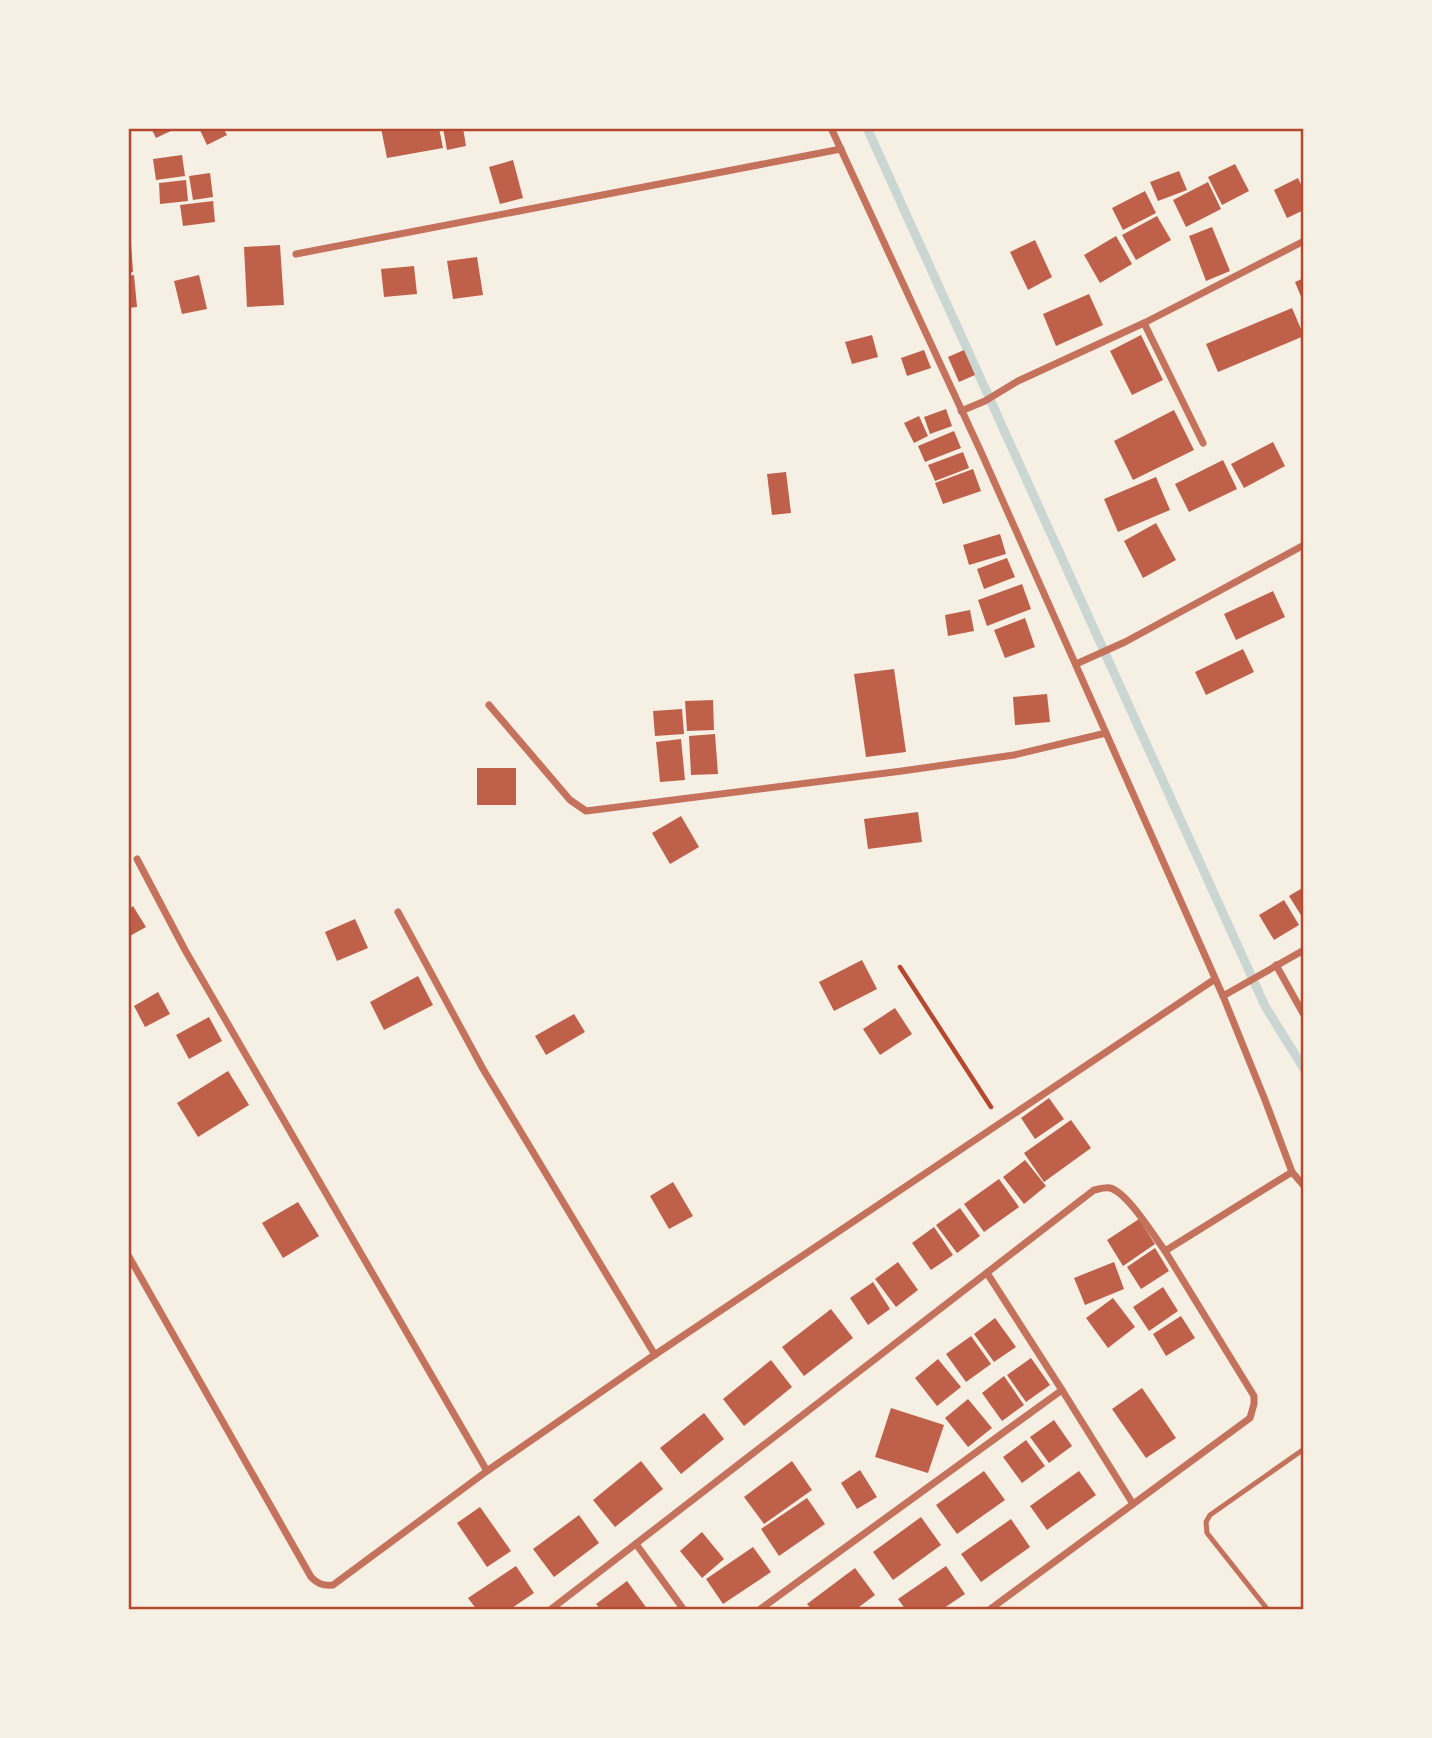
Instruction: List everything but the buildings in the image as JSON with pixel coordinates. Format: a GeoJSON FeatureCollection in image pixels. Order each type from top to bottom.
{"type":"FeatureCollection","features":[{"type":"Feature","properties":{"kind":"street"},"geometry":{"type":"LineString","coordinates":[[831,128],[1076,664],[1223,996],[1292,1172],[1304,1186]]}},
{"type":"Feature","properties":{"kind":"street"},"geometry":{"type":"LineString","coordinates":[[296,254],[841,149]]}},
{"type":"Feature","properties":{"kind":"street"},"geometry":{"type":"LineString","coordinates":[[961,411],[985,401],[1018,381],[1144,323],[1304,241]]}},
{"type":"Feature","properties":{"kind":"street"},"geometry":{"type":"LineString","coordinates":[[1144,323],[1203,443]]}},
{"type":"Feature","properties":{"kind":"street"},"geometry":{"type":"LineString","coordinates":[[1076,664],[1125,642],[1304,545]]}},
{"type":"Feature","properties":{"kind":"street"},"geometry":{"type":"LineString","coordinates":[[489,705],[570,800],[586,811],[1014,755],[1106,733]]}},
{"type":"Feature","properties":{"kind":"street"},"geometry":{"type":"LineString","coordinates":[[137,859],[185,950],[487,1471]]}},
{"type":"Feature","properties":{"kind":"street"},"geometry":{"type":"LineString","coordinates":[[398,912],[483,1069],[655,1355]]}},
{"type":"Feature","properties":{"kind":"street"},"geometry":{"type":"LineString","coordinates":[[1223,996],[1304,950]]}},
{"type":"Feature","properties":{"kind":"street"},"geometry":{"type":"LineString","coordinates":[[1276,965],[1304,1015]]}},
{"type":"Feature","properties":{"kind":"street"},"geometry":{"type":"LineString","coordinates":[[128,1255],[311,1577],[324,1586],[333,1585],[487,1471],[655,1355],[1215,979]]}},
{"type":"Feature","properties":{"kind":"street"},"geometry":{"type":"LineString","coordinates":[[1165,1251],[1292,1172]]}},
{"type":"Feature","properties":{"kind":"street"},"geometry":{"type":"LineString","coordinates":[[550,1610],[1094,1190],[1108,1187],[1128,1200],[1165,1251],[1254,1396],[1254,1404],[1250,1418],[989,1610]]}},
{"type":"Feature","properties":{"kind":"street"},"geometry":{"type":"LineString","coordinates":[[987,1273],[1133,1504]]}},
{"type":"Feature","properties":{"kind":"street"},"geometry":{"type":"LineString","coordinates":[[759,1610],[1062,1390]]}},
{"type":"Feature","properties":{"kind":"street"},"geometry":{"type":"LineString","coordinates":[[636,1544],[684,1610]]}},
{"type":"Feature","properties":{"kind":"lane"},"geometry":{"type":"LineString","coordinates":[[1268,1610],[1207,1533],[1206,1522],[1210,1515],[1304,1449]]}},
{"type":"Feature","properties":{"kind":"path"},"geometry":{"type":"LineString","coordinates":[[900,967],[1001,1123]]}},
{"type":"Feature","properties":{"kind":"waterway"},"geometry":{"type":"LineString","coordinates":[[867,128],[1265,1006],[1304,1069]]}}]}
